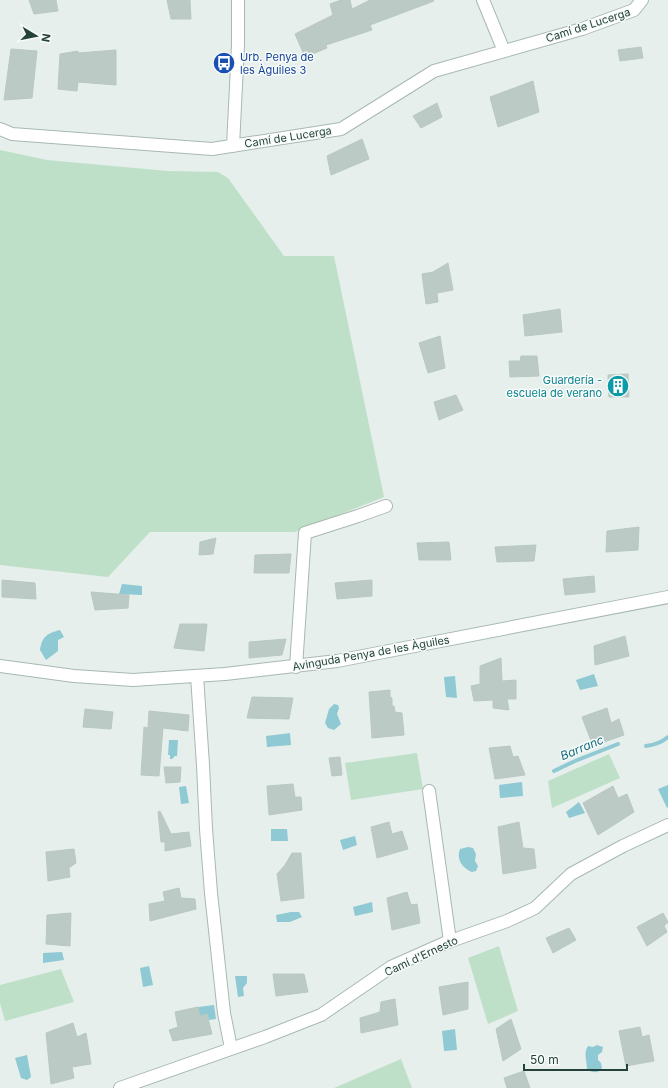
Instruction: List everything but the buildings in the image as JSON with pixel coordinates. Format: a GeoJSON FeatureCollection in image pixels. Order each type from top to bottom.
{"type":"FeatureCollection","features":[{"type":"Feature","properties":{"kind":"street"},"geometry":{"type":"LineString","coordinates":[[233,146],[238,46],[238,0]]}},
{"type":"Feature","properties":{"kind":"street"},"geometry":{"type":"LineString","coordinates":[[483,0],[504,51]]}},
{"type":"Feature","properties":{"kind":"street","name":"Camí de Lucerga"},"geometry":{"type":"LineString","coordinates":[[0,129],[12,134],[212,150],[341,129],[434,70],[582,29],[634,10],[642,0]]}},
{"type":"Feature","properties":{"kind":"street"},"geometry":{"type":"LineString","coordinates":[[296,667],[304,533],[386,506]]}},
{"type":"Feature","properties":{"kind":"street","name":"Avinguda Penya de les Àguiles"},"geometry":{"type":"LineString","coordinates":[[0,666],[74,676],[133,680],[296,667],[337,661],[668,597]]}},
{"type":"Feature","properties":{"kind":"street"},"geometry":{"type":"LineString","coordinates":[[197,676],[211,893],[224,1013],[231,1048]]}},
{"type":"Feature","properties":{"kind":"street"},"geometry":{"type":"LineString","coordinates":[[429,791],[450,941]]}},
{"type":"Feature","properties":{"kind":"street","name":"Camí d'Ernesto"},"geometry":{"type":"LineString","coordinates":[[120,1088],[321,1015],[391,967],[450,941],[507,922],[535,908],[571,874],[623,846],[668,825]]}},
{"type":"Feature","properties":{"kind":"green space"},"geometry":{"type":"Polygon","coordinates":[[[0,150],[47,160],[168,171],[218,172],[228,178],[284,256],[334,256],[384,497],[295,532],[150,532],[108,577],[0,565],[0,150]]]}},
{"type":"Feature","properties":{"kind":"green space"},"geometry":{"type":"Polygon","coordinates":[[[417,753],[423,789],[351,800],[345,763],[417,753]]]}},
{"type":"Feature","properties":{"kind":"green space"},"geometry":{"type":"Polygon","coordinates":[[[609,754],[620,778],[552,808],[548,781],[609,754]]]}},
{"type":"Feature","properties":{"kind":"green space"},"geometry":{"type":"Polygon","coordinates":[[[499,946],[518,1011],[488,1024],[468,958],[499,946]]]}},
{"type":"Feature","properties":{"kind":"green space"},"geometry":{"type":"Polygon","coordinates":[[[61,969],[74,1002],[5,1021],[0,1003],[0,985],[61,969]]]}},
{"type":"Feature","properties":{"kind":"green space"},"geometry":{"type":"Polygon","coordinates":[[[401,1059],[412,1088],[334,1088],[401,1059]]]}},
{"type":"Feature","properties":{"kind":"water"},"geometry":{"type":"Polygon","coordinates":[[[122,584],[142,586],[142,595],[119,594],[122,584]]]}},
{"type":"Feature","properties":{"kind":"water"},"geometry":{"type":"Polygon","coordinates":[[[60,630],[64,637],[58,640],[58,651],[46,660],[40,650],[42,641],[52,632],[60,630]]]}},
{"type":"Feature","properties":{"kind":"water"},"geometry":{"type":"Polygon","coordinates":[[[594,674],[598,686],[580,690],[576,680],[594,674]]]}},
{"type":"Feature","properties":{"kind":"water"},"geometry":{"type":"Polygon","coordinates":[[[455,676],[457,698],[446,697],[444,677],[455,676]]]}},
{"type":"Feature","properties":{"kind":"water"},"geometry":{"type":"Polygon","coordinates":[[[334,704],[338,705],[339,708],[337,714],[341,724],[334,730],[328,728],[325,723],[329,709],[334,704]]]}},
{"type":"Feature","properties":{"kind":"water"},"geometry":{"type":"Polygon","coordinates":[[[290,733],[291,745],[267,747],[266,736],[290,733]]]}},
{"type":"Feature","properties":{"kind":"water"},"geometry":{"type":"Polygon","coordinates":[[[169,740],[178,740],[177,756],[172,759],[170,759],[170,755],[168,755],[169,740]]]}},
{"type":"Feature","properties":{"kind":"water"},"geometry":{"type":"Polygon","coordinates":[[[522,782],[523,796],[500,798],[499,785],[522,782]]]}},
{"type":"Feature","properties":{"kind":"water"},"geometry":{"type":"Polygon","coordinates":[[[668,785],[668,807],[667,808],[658,789],[668,785]]]}},
{"type":"Feature","properties":{"kind":"water"},"geometry":{"type":"Polygon","coordinates":[[[186,786],[189,803],[181,804],[179,787],[186,786]]]}},
{"type":"Feature","properties":{"kind":"water"},"geometry":{"type":"Polygon","coordinates":[[[579,802],[585,813],[569,818],[566,812],[579,802]]]}},
{"type":"Feature","properties":{"kind":"water"},"geometry":{"type":"Polygon","coordinates":[[[271,829],[287,829],[288,841],[271,841],[271,829]]]}},
{"type":"Feature","properties":{"kind":"water"},"geometry":{"type":"Polygon","coordinates":[[[355,836],[357,845],[343,850],[340,840],[355,836]]]}},
{"type":"Feature","properties":{"kind":"water"},"geometry":{"type":"Polygon","coordinates":[[[468,847],[473,848],[476,854],[475,861],[478,866],[476,871],[472,872],[465,868],[459,860],[460,849],[468,847]]]}},
{"type":"Feature","properties":{"kind":"water"},"geometry":{"type":"Polygon","coordinates":[[[372,902],[373,912],[355,916],[353,907],[372,902]]]}},
{"type":"Feature","properties":{"kind":"water"},"geometry":{"type":"Polygon","coordinates":[[[299,912],[302,917],[290,922],[277,922],[276,915],[299,912]]]}},
{"type":"Feature","properties":{"kind":"water"},"geometry":{"type":"Polygon","coordinates":[[[62,952],[64,960],[43,963],[43,953],[62,952]]]}},
{"type":"Feature","properties":{"kind":"water"},"geometry":{"type":"Polygon","coordinates":[[[149,966],[153,985],[143,987],[140,968],[149,966]]]}},
{"type":"Feature","properties":{"kind":"water"},"geometry":{"type":"Polygon","coordinates":[[[235,976],[247,976],[247,983],[243,988],[244,996],[238,997],[235,976]]]}},
{"type":"Feature","properties":{"kind":"water"},"geometry":{"type":"Polygon","coordinates":[[[214,1005],[216,1019],[209,1020],[207,1014],[200,1016],[198,1007],[214,1005]]]}},
{"type":"Feature","properties":{"kind":"water"},"geometry":{"type":"Polygon","coordinates":[[[455,1029],[457,1050],[444,1051],[442,1031],[455,1029]]]}},
{"type":"Feature","properties":{"kind":"water"},"geometry":{"type":"Polygon","coordinates":[[[597,1045],[603,1047],[602,1052],[598,1055],[598,1060],[601,1063],[602,1068],[597,1072],[593,1072],[587,1069],[586,1052],[588,1046],[593,1047],[597,1045]]]}},
{"type":"Feature","properties":{"kind":"water"},"geometry":{"type":"Polygon","coordinates":[[[27,1055],[31,1077],[27,1080],[21,1078],[15,1058],[27,1055]]]}},
{"type":"Feature","properties":{"kind":"waterway","name":"Barranc"},"geometry":{"type":"LineString","coordinates":[[646,746],[663,741],[668,737]]}},
{"type":"Feature","properties":{"kind":"waterway","name":"Barranc"},"geometry":{"type":"LineString","coordinates":[[554,771],[618,744]]}},
{"type":"Feature","properties":{"kind":"place","name":"Urb. Penya de les Àguiles 3"},"geometry":{"type":"Point","coordinates":[224,63]}},
{"type":"Feature","properties":{"kind":"place","name":"Guardería - escuela de verano"},"geometry":{"type":"Point","coordinates":[618,386]}}]}
